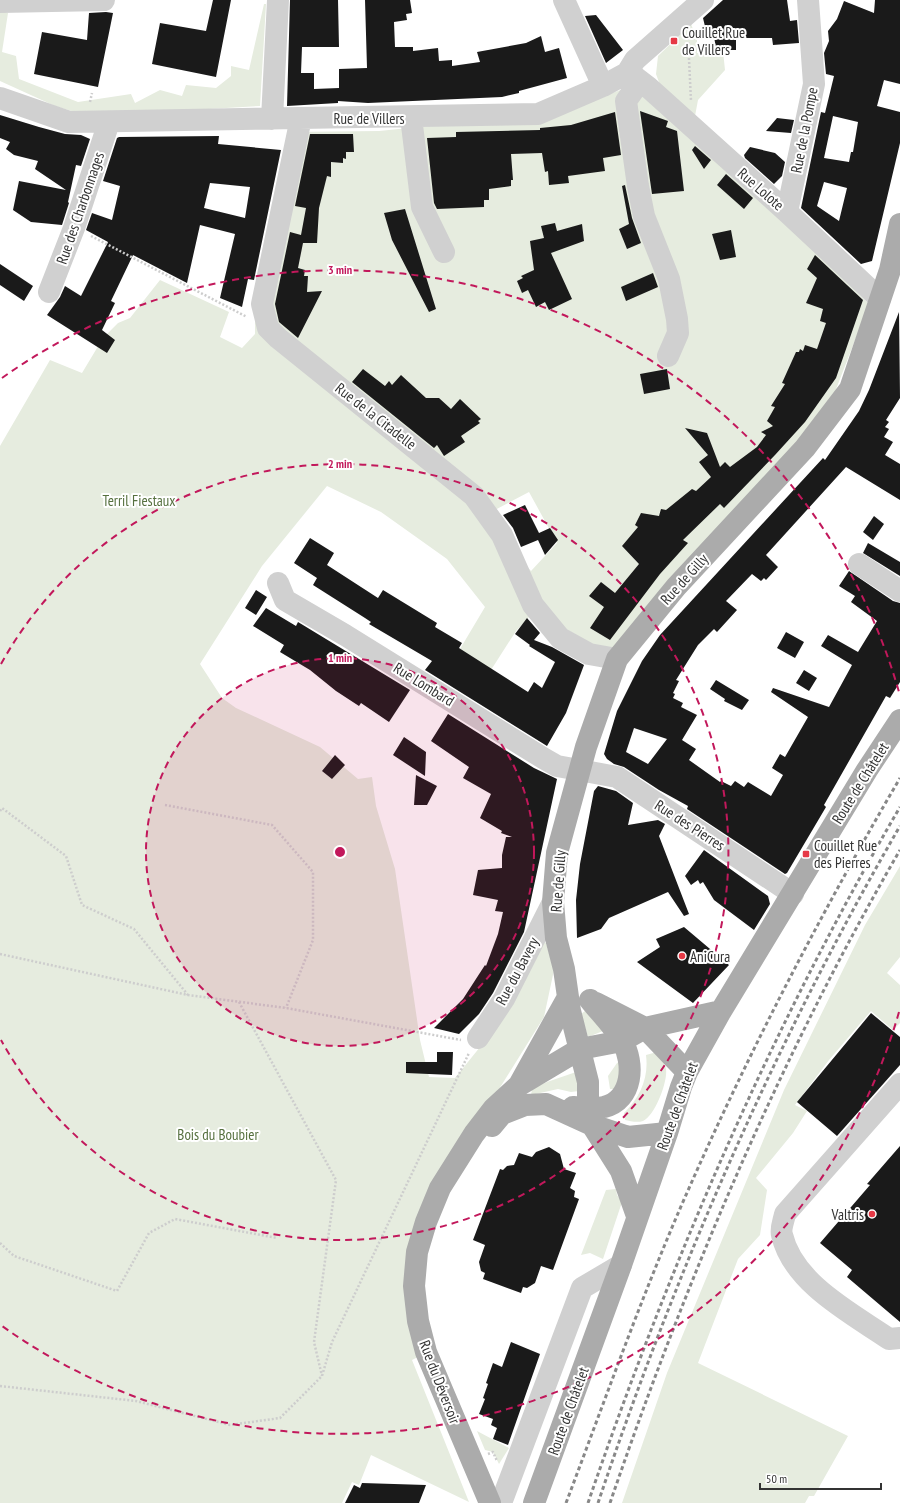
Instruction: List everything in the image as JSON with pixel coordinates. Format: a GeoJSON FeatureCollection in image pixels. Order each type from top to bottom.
{"type":"FeatureCollection","features":[{"type":"Feature","properties":{"kind":"main road","name":"Rue de Gilly"},"geometry":{"type":"LineString","coordinates":[[590,1117],[588,1082],[556,938],[554,902],[557,854],[586,747],[617,659],[676,587],[805,448],[850,389],[890,270],[900,224]]}},
{"type":"Feature","properties":{"kind":"main road","name":"Route de Châtelet"},"geometry":{"type":"LineString","coordinates":[[534,1503],[621,1266],[687,1072],[721,1011],[867,770],[900,720]]}},
{"type":"Feature","properties":{"kind":"main road"},"geometry":{"type":"LineString","coordinates":[[564,969],[622,1041],[632,1069],[628,1086],[617,1101],[605,1106],[590,1117],[621,1171],[637,1216]]}},
{"type":"Feature","properties":{"kind":"main road"},"geometry":{"type":"LineString","coordinates":[[518,1086],[568,997]]}},
{"type":"Feature","properties":{"kind":"main road"},"geometry":{"type":"LineString","coordinates":[[590,1000],[645,1028],[687,1072]]}},
{"type":"Feature","properties":{"kind":"main road","name":"Rue du Déversoir"},"geometry":{"type":"LineString","coordinates":[[490,1503],[426,1352],[416,1307],[414,1286],[417,1252],[426,1222],[440,1188],[474,1134],[490,1113],[518,1086],[580,1049],[622,1041],[645,1028],[721,1011]]}},
{"type":"Feature","properties":{"kind":"main road","name":"Rue du Déversoir"},"geometry":{"type":"LineString","coordinates":[[440,1188],[502,1114],[525,1105],[546,1104],[590,1117],[628,1138],[667,1133]]}},
{"type":"Feature","properties":{"kind":"street"},"geometry":{"type":"LineString","coordinates":[[0,2],[104,0]]}},
{"type":"Feature","properties":{"kind":"street"},"geometry":{"type":"LineString","coordinates":[[272,120],[278,0]]}},
{"type":"Feature","properties":{"kind":"street"},"geometry":{"type":"LineString","coordinates":[[564,0],[603,86]]}},
{"type":"Feature","properties":{"kind":"street","name":"Rue de Villers"},"geometry":{"type":"LineString","coordinates":[[0,98],[69,122],[272,120],[302,118],[411,118],[538,114],[603,86],[634,77],[635,60],[703,0]]}},
{"type":"Feature","properties":{"kind":"street","name":"Rue de la Pompe"},"geometry":{"type":"LineString","coordinates":[[787,212],[814,84],[808,0]]}},
{"type":"Feature","properties":{"kind":"street"},"geometry":{"type":"LineString","coordinates":[[634,77],[626,101],[638,186],[644,216],[669,279],[677,319],[678,334],[668,356]]}},
{"type":"Feature","properties":{"kind":"street","name":"Rue Lolote"},"geometry":{"type":"LineString","coordinates":[[634,77],[787,212],[880,299]]}},
{"type":"Feature","properties":{"kind":"street"},"geometry":{"type":"LineString","coordinates":[[268,328],[262,304],[302,118]]}},
{"type":"Feature","properties":{"kind":"street"},"geometry":{"type":"LineString","coordinates":[[411,118],[422,208],[444,252]]}},
{"type":"Feature","properties":{"kind":"street","name":"Rue des Charbonnages"},"geometry":{"type":"LineString","coordinates":[[49,292],[74,228],[109,122]]}},
{"type":"Feature","properties":{"kind":"street","name":"Rue de la Citadelle"},"geometry":{"type":"LineString","coordinates":[[268,328],[278,338],[474,496],[502,535],[533,605],[560,638],[589,654],[617,659]]}},
{"type":"Feature","properties":{"kind":"street"},"geometry":{"type":"LineString","coordinates":[[859,564],[900,591]]}},
{"type":"Feature","properties":{"kind":"street","name":"Rue Lombard"},"geometry":{"type":"LineString","coordinates":[[278,583],[285,600],[345,635],[542,758],[557,766],[580,769]]}},
{"type":"Feature","properties":{"kind":"street","name":"Rue des Pierres"},"geometry":{"type":"LineString","coordinates":[[580,769],[617,777],[793,894]]}},
{"type":"Feature","properties":{"kind":"street","name":"Rue du Bavery"},"geometry":{"type":"LineString","coordinates":[[472,1043],[504,999],[554,902]]}},
{"type":"Feature","properties":{"kind":"street"},"geometry":{"type":"LineString","coordinates":[[900,1084],[785,1214],[781,1234],[791,1258],[813,1286],[889,1339],[900,1338]]}},
{"type":"Feature","properties":{"kind":"street"},"geometry":{"type":"LineString","coordinates":[[501,1503],[582,1288],[621,1266]]}},
{"type":"Feature","properties":{"kind":"path"},"geometry":{"type":"LineString","coordinates":[[686,16],[692,128]]}},
{"type":"Feature","properties":{"kind":"path"},"geometry":{"type":"LineString","coordinates":[[74,228],[268,328]]}},
{"type":"Feature","properties":{"kind":"path"},"geometry":{"type":"LineString","coordinates":[[165,805],[272,825],[313,872],[313,940],[286,1008]]}},
{"type":"Feature","properties":{"kind":"path"},"geometry":{"type":"LineString","coordinates":[[0,811],[2,808],[66,856],[82,905],[134,928],[188,995]]}},
{"type":"Feature","properties":{"kind":"path"},"geometry":{"type":"LineString","coordinates":[[0,954],[188,995],[286,1008],[472,1043],[332,1342],[322,1376],[280,1418],[230,1425],[136,1401],[0,1386]]}},
{"type":"Feature","properties":{"kind":"path"},"geometry":{"type":"LineString","coordinates":[[239,1002],[336,1180],[314,1342],[322,1376]]}},
{"type":"Feature","properties":{"kind":"path"},"geometry":{"type":"LineString","coordinates":[[0,1243],[14,1256],[117,1291],[149,1233],[175,1219],[277,1238]]}},
{"type":"Feature","properties":{"kind":"green space"},"geometry":{"type":"Polygon","coordinates":[[[264,4],[266,4],[260,106],[88,116],[55,106],[0,81],[0,11],[8,13],[2,52],[16,56],[19,79],[78,102],[131,94],[135,103],[160,90],[182,96],[186,85],[216,88],[231,76],[231,66],[249,70],[264,4]]]}},
{"type":"Feature","properties":{"kind":"green space"},"geometry":{"type":"Polygon","coordinates":[[[691,24],[697,40],[697,53],[723,51],[725,70],[698,100],[695,116],[660,85],[656,74],[658,56],[691,24]]]}},
{"type":"Feature","properties":{"kind":"green space"},"geometry":{"type":"Polygon","coordinates":[[[631,86],[806,242],[869,304],[833,397],[788,457],[608,653],[566,629],[540,601],[517,555],[531,571],[557,543],[529,492],[493,511],[491,533],[529,617],[516,631],[491,670],[460,649],[485,607],[447,559],[381,512],[327,486],[262,566],[200,664],[222,698],[236,708],[320,747],[358,779],[372,777],[376,806],[395,869],[420,1040],[429,1077],[455,1078],[497,1026],[543,941],[546,943],[554,970],[544,1017],[496,1094],[430,1189],[420,1356],[412,1360],[469,1502],[371,1455],[359,1485],[352,1482],[342,1503],[0,1503],[0,446],[50,360],[82,373],[103,338],[118,323],[130,318],[160,280],[229,312],[220,337],[242,348],[255,334],[255,315],[288,132],[379,131],[573,108],[631,86]]]}},
{"type":"Feature","properties":{"kind":"green space"},"geometry":{"type":"Polygon","coordinates":[[[900,866],[900,957],[887,973],[900,985],[900,1023],[893,1030],[871,1011],[829,1060],[795,1105],[807,1111],[793,1133],[756,1178],[767,1190],[760,1235],[738,1259],[698,1363],[848,1436],[814,1496],[809,1496],[805,1503],[622,1503],[667,1373],[784,1090],[865,925],[900,866]]]}},
{"type":"Feature","properties":{"kind":"green space"},"geometry":{"type":"Polygon","coordinates":[[[585,1011],[603,1031],[588,1037],[581,1014],[585,1011]]]}},
{"type":"Feature","properties":{"kind":"green space"},"geometry":{"type":"Polygon","coordinates":[[[657,1052],[666,1069],[665,1081],[660,1098],[648,1118],[641,1122],[625,1120],[624,1113],[639,1094],[645,1079],[647,1063],[646,1055],[657,1052]]]}},
{"type":"Feature","properties":{"kind":"green space"},"geometry":{"type":"Polygon","coordinates":[[[624,1059],[624,1075],[614,1089],[610,1089],[608,1076],[617,1063],[624,1059]]]}},
{"type":"Feature","properties":{"kind":"green space"},"geometry":{"type":"Polygon","coordinates":[[[576,1072],[579,1091],[571,1092],[558,1089],[531,1095],[532,1089],[576,1072]]]}},
{"type":"Feature","properties":{"kind":"green space"},"geometry":{"type":"Polygon","coordinates":[[[616,1189],[617,1195],[622,1202],[603,1259],[590,1253],[581,1255],[606,1190],[616,1189]]]}},
{"type":"Feature","properties":{"kind":"green space"},"geometry":{"type":"Polygon","coordinates":[[[477,1431],[509,1448],[499,1464],[493,1452],[485,1450],[477,1431]]]}},
{"type":"Feature","properties":{"kind":"building"},"geometry":{"type":"Polygon","coordinates":[[[213,0],[231,0],[216,77],[152,64],[160,23],[206,31],[213,0]]]}},
{"type":"Feature","properties":{"kind":"building"},"geometry":{"type":"Polygon","coordinates":[[[290,0],[338,0],[339,47],[302,47],[301,73],[314,73],[314,89],[339,88],[339,69],[367,68],[365,0],[410,0],[412,13],[406,14],[407,20],[394,22],[395,47],[413,47],[413,51],[438,48],[439,61],[452,60],[452,66],[480,62],[477,52],[526,43],[541,36],[545,52],[559,48],[567,78],[502,97],[368,103],[338,101],[338,103],[287,106],[290,0]]]}},
{"type":"Feature","properties":{"kind":"building"},"geometry":{"type":"Polygon","coordinates":[[[723,0],[787,0],[790,21],[797,20],[799,43],[773,45],[772,38],[736,38],[736,50],[730,50],[729,55],[717,53],[714,37],[708,39],[703,18],[723,0]]]}},
{"type":"Feature","properties":{"kind":"building"},"geometry":{"type":"Polygon","coordinates":[[[875,0],[900,0],[900,84],[884,80],[877,106],[900,112],[900,143],[872,261],[861,264],[801,208],[821,112],[825,113],[834,76],[826,74],[824,53],[829,41],[828,31],[837,19],[844,1],[874,13],[875,0]],[[833,116],[824,158],[849,162],[851,152],[853,152],[858,122],[833,116]],[[824,182],[817,206],[839,221],[847,188],[824,182]]]}},
{"type":"Feature","properties":{"kind":"building"},"geometry":{"type":"Polygon","coordinates":[[[89,13],[113,13],[98,87],[34,74],[42,32],[87,40],[89,13]]]}},
{"type":"Feature","properties":{"kind":"building"},"geometry":{"type":"Polygon","coordinates":[[[596,15],[623,50],[606,63],[585,16],[596,15]]]}},
{"type":"Feature","properties":{"kind":"building"},"geometry":{"type":"Polygon","coordinates":[[[640,111],[668,121],[666,127],[677,131],[684,191],[652,194],[640,111]]]}},
{"type":"Feature","properties":{"kind":"building"},"geometry":{"type":"Polygon","coordinates":[[[615,112],[621,155],[603,158],[605,171],[568,176],[569,183],[549,185],[548,171],[545,172],[542,153],[511,154],[513,180],[511,180],[511,186],[489,189],[489,200],[484,200],[484,207],[437,209],[434,203],[427,138],[456,137],[456,132],[540,130],[540,128],[571,125],[615,112]]]}},
{"type":"Feature","properties":{"kind":"building"},"geometry":{"type":"Polygon","coordinates":[[[0,115],[65,134],[81,135],[90,139],[81,166],[76,165],[69,203],[62,225],[31,222],[13,210],[19,181],[66,190],[35,169],[38,161],[14,155],[6,149],[10,142],[0,138],[0,115]]]}},
{"type":"Feature","properties":{"kind":"building"},"geometry":{"type":"Polygon","coordinates":[[[777,118],[794,120],[791,133],[766,131],[777,118]]]}},
{"type":"Feature","properties":{"kind":"building"},"geometry":{"type":"Polygon","coordinates":[[[310,134],[353,134],[354,152],[346,152],[346,159],[343,158],[343,163],[331,162],[331,177],[327,176],[319,208],[317,243],[303,243],[298,268],[305,270],[304,276],[308,276],[307,292],[322,291],[298,338],[279,322],[275,304],[290,232],[301,235],[306,208],[295,206],[310,134]]]}},
{"type":"Feature","properties":{"kind":"building"},"geometry":{"type":"Polygon","coordinates":[[[219,136],[218,144],[281,150],[254,280],[248,279],[242,307],[220,298],[235,234],[200,225],[187,283],[133,255],[111,301],[115,303],[102,330],[115,340],[107,353],[47,315],[60,297],[65,286],[81,296],[108,242],[86,230],[92,213],[112,220],[120,186],[103,181],[117,138],[219,136]],[[210,183],[204,208],[245,218],[250,187],[210,183]]]}},
{"type":"Feature","properties":{"kind":"building"},"geometry":{"type":"Polygon","coordinates":[[[695,146],[711,160],[704,169],[692,150],[695,146]]]}},
{"type":"Feature","properties":{"kind":"building"},"geometry":{"type":"Polygon","coordinates":[[[750,147],[775,153],[785,162],[782,176],[774,184],[745,158],[744,155],[750,147]]]}},
{"type":"Feature","properties":{"kind":"building"},"geometry":{"type":"Polygon","coordinates":[[[726,174],[753,198],[744,209],[717,185],[726,174]]]}},
{"type":"Feature","properties":{"kind":"building"},"geometry":{"type":"Polygon","coordinates":[[[625,185],[632,218],[641,243],[627,249],[619,229],[629,224],[622,186],[625,185]]]}},
{"type":"Feature","properties":{"kind":"building"},"geometry":{"type":"Polygon","coordinates":[[[405,209],[436,309],[429,312],[392,240],[384,213],[405,209]]]}},
{"type":"Feature","properties":{"kind":"building"},"geometry":{"type":"Polygon","coordinates":[[[555,223],[557,231],[582,224],[584,241],[551,253],[572,299],[549,310],[545,302],[536,307],[528,290],[522,293],[517,281],[523,278],[521,276],[534,270],[530,241],[544,238],[541,226],[555,223]]]}},
{"type":"Feature","properties":{"kind":"building"},"geometry":{"type":"Polygon","coordinates":[[[731,230],[736,257],[720,260],[712,234],[731,230]]]}},
{"type":"Feature","properties":{"kind":"building"},"geometry":{"type":"Polygon","coordinates":[[[815,255],[863,300],[836,378],[805,422],[775,455],[724,508],[720,504],[683,540],[688,543],[660,574],[610,640],[590,628],[604,607],[589,596],[601,582],[615,593],[639,564],[622,546],[638,527],[635,525],[641,513],[659,516],[661,509],[666,510],[692,489],[696,491],[711,477],[699,462],[708,455],[685,428],[707,433],[720,467],[725,462],[730,467],[757,447],[766,435],[761,432],[773,426],[767,421],[775,407],[771,406],[785,384],[782,383],[796,352],[799,352],[800,349],[803,351],[805,345],[817,349],[826,323],[820,321],[823,309],[806,303],[817,278],[807,269],[815,255]]]}},
{"type":"Feature","properties":{"kind":"building"},"geometry":{"type":"Polygon","coordinates":[[[0,264],[33,286],[24,301],[0,285],[0,264]]]}},
{"type":"Feature","properties":{"kind":"building"},"geometry":{"type":"Polygon","coordinates":[[[653,273],[658,287],[626,301],[621,287],[653,273]]]}},
{"type":"Feature","properties":{"kind":"building"},"geometry":{"type":"Polygon","coordinates":[[[899,312],[900,398],[886,420],[889,422],[885,427],[889,429],[884,437],[893,442],[885,455],[900,464],[900,500],[846,467],[766,555],[778,567],[766,580],[764,578],[761,581],[752,574],[726,601],[737,610],[717,632],[714,629],[698,645],[676,680],[679,681],[673,693],[675,694],[673,698],[683,703],[681,707],[697,715],[682,740],[696,749],[689,760],[720,782],[721,781],[731,786],[735,781],[744,787],[748,782],[771,796],[783,775],[772,768],[780,754],[785,757],[808,717],[771,692],[773,688],[829,707],[852,665],[821,646],[828,635],[858,652],[877,621],[851,602],[855,596],[839,586],[849,571],[893,601],[900,603],[900,682],[890,698],[886,696],[824,805],[826,807],[785,874],[687,809],[688,806],[659,790],[624,767],[614,764],[607,759],[604,754],[617,711],[642,661],[660,635],[823,458],[825,460],[859,411],[869,390],[899,312]],[[634,728],[626,752],[648,764],[667,739],[634,728]]]}},
{"type":"Feature","properties":{"kind":"building"},"geometry":{"type":"Polygon","coordinates":[[[363,369],[385,386],[389,381],[392,385],[401,375],[426,398],[439,398],[451,409],[460,399],[481,419],[478,421],[480,423],[461,436],[465,442],[444,456],[437,445],[434,448],[352,382],[363,369]]]}},
{"type":"Feature","properties":{"kind":"building"},"geometry":{"type":"Polygon","coordinates":[[[667,369],[670,389],[644,394],[640,374],[667,369]]]}},
{"type":"Feature","properties":{"kind":"building"},"geometry":{"type":"Polygon","coordinates":[[[525,505],[539,533],[550,528],[558,540],[545,555],[538,540],[521,547],[513,528],[503,515],[525,505]]]}},
{"type":"Feature","properties":{"kind":"building"},"geometry":{"type":"Polygon","coordinates":[[[874,516],[884,524],[873,540],[863,532],[874,516]]]}},
{"type":"Feature","properties":{"kind":"building"},"geometry":{"type":"Polygon","coordinates":[[[310,538],[334,553],[327,565],[378,598],[383,590],[437,623],[435,627],[462,643],[459,648],[528,692],[534,682],[542,688],[555,662],[529,646],[530,645],[515,634],[527,618],[540,633],[534,640],[552,647],[584,665],[566,713],[547,746],[425,670],[432,661],[369,624],[371,622],[313,585],[317,578],[294,563],[310,538]]]}},
{"type":"Feature","properties":{"kind":"building"},"geometry":{"type":"Polygon","coordinates":[[[868,543],[900,562],[900,576],[863,553],[868,543]]]}},
{"type":"Feature","properties":{"kind":"building"},"geometry":{"type":"Polygon","coordinates":[[[256,590],[267,597],[256,615],[245,608],[256,590]]]}},
{"type":"Feature","properties":{"kind":"building"},"geometry":{"type":"Polygon","coordinates":[[[266,608],[296,626],[298,622],[410,690],[389,722],[361,703],[359,706],[336,691],[310,670],[280,652],[284,645],[253,626],[266,608]]]}},
{"type":"Feature","properties":{"kind":"building"},"geometry":{"type":"Polygon","coordinates":[[[786,632],[804,642],[795,658],[777,648],[786,632]]]}},
{"type":"Feature","properties":{"kind":"building"},"geometry":{"type":"Polygon","coordinates":[[[804,670],[817,678],[809,691],[796,683],[804,670]]]}},
{"type":"Feature","properties":{"kind":"building"},"geometry":{"type":"Polygon","coordinates":[[[716,680],[749,700],[742,710],[724,701],[725,699],[710,689],[716,680]]]}},
{"type":"Feature","properties":{"kind":"building"},"geometry":{"type":"Polygon","coordinates":[[[448,714],[534,768],[557,779],[524,932],[493,993],[479,1014],[459,1034],[434,1028],[463,999],[485,965],[486,966],[498,934],[503,912],[495,911],[498,900],[473,895],[478,870],[502,868],[502,855],[506,837],[512,837],[501,833],[502,831],[480,818],[491,794],[463,778],[469,767],[431,741],[448,714]]]}},
{"type":"Feature","properties":{"kind":"building"},"geometry":{"type":"Polygon","coordinates":[[[404,737],[426,752],[425,776],[393,755],[404,737]]]}},
{"type":"Feature","properties":{"kind":"building"},"geometry":{"type":"Polygon","coordinates":[[[335,755],[345,765],[332,779],[322,771],[335,755]]]}},
{"type":"Feature","properties":{"kind":"building"},"geometry":{"type":"Polygon","coordinates":[[[416,775],[437,786],[427,805],[414,805],[416,775]]]}},
{"type":"Feature","properties":{"kind":"building"},"geometry":{"type":"Polygon","coordinates":[[[598,786],[616,791],[633,803],[628,825],[658,820],[665,824],[659,836],[689,914],[684,916],[668,892],[609,918],[601,929],[577,938],[576,900],[580,864],[594,791],[598,786]]]}},
{"type":"Feature","properties":{"kind":"building"},"geometry":{"type":"Polygon","coordinates":[[[704,850],[768,896],[770,904],[754,930],[714,900],[703,882],[700,884],[698,880],[691,885],[685,876],[704,850]]]}},
{"type":"Feature","properties":{"kind":"building","name":"AniCura"},"geometry":{"type":"Polygon","coordinates":[[[684,927],[729,965],[693,1003],[637,962],[660,947],[656,939],[684,927]]]}},
{"type":"Feature","properties":{"kind":"building"},"geometry":{"type":"Polygon","coordinates":[[[871,1013],[900,1037],[900,1065],[837,1136],[797,1102],[871,1013]]]}},
{"type":"Feature","properties":{"kind":"building"},"geometry":{"type":"Polygon","coordinates":[[[437,1052],[453,1052],[452,1075],[406,1073],[406,1062],[437,1062],[437,1052]]]}},
{"type":"Feature","properties":{"kind":"building","name":"Valtris"},"geometry":{"type":"Polygon","coordinates":[[[900,1146],[900,1322],[847,1277],[852,1270],[820,1243],[870,1185],[867,1184],[900,1146]]]}},
{"type":"Feature","properties":{"kind":"building"},"geometry":{"type":"Polygon","coordinates":[[[549,1147],[560,1154],[564,1169],[576,1173],[570,1188],[575,1191],[574,1197],[579,1199],[553,1270],[541,1266],[535,1283],[527,1288],[523,1287],[521,1293],[483,1279],[485,1273],[481,1271],[479,1262],[485,1245],[473,1240],[500,1169],[503,1170],[507,1166],[514,1165],[519,1153],[532,1157],[536,1152],[549,1147]]]}},
{"type":"Feature","properties":{"kind":"building"},"geometry":{"type":"Polygon","coordinates":[[[511,1342],[540,1354],[508,1445],[493,1439],[497,1428],[491,1425],[493,1419],[479,1414],[485,1399],[483,1398],[488,1384],[486,1383],[493,1363],[502,1367],[511,1342]]]}},
{"type":"Feature","properties":{"kind":"building"},"geometry":{"type":"Polygon","coordinates":[[[362,1483],[426,1485],[419,1503],[345,1503],[354,1485],[360,1488],[362,1483]]]}},
{"type":"Feature","properties":{"kind":"railway"},"geometry":{"type":"LineString","coordinates":[[566,1503],[647,1289],[701,1162],[781,995],[839,885],[900,778]]}},
{"type":"Feature","properties":{"kind":"railway"},"geometry":{"type":"LineString","coordinates":[[588,1503],[654,1323],[689,1235],[727,1147],[766,1061],[808,975],[853,890],[900,807]]}},
{"type":"Feature","properties":{"kind":"railway"},"geometry":{"type":"LineString","coordinates":[[598,1503],[661,1328],[732,1157],[771,1072],[812,989],[900,826]]}},
{"type":"Feature","properties":{"kind":"railway"},"geometry":{"type":"LineString","coordinates":[[610,1503],[671,1335],[739,1170],[776,1088],[815,1008],[856,928],[900,850]]}},
{"type":"Feature","properties":{"kind":"place","name":"Couillet Rue de Villers"},"geometry":{"type":"Point","coordinates":[674,41]}},
{"type":"Feature","properties":{"kind":"place","name":"Couillet Rue des Pierres"},"geometry":{"type":"Point","coordinates":[806,854]}},
{"type":"Feature","properties":{"kind":"place","name":"AniCura"},"geometry":{"type":"Point","coordinates":[682,956]}},
{"type":"Feature","properties":{"kind":"place","name":"Valtris"},"geometry":{"type":"Point","coordinates":[872,1214]}},
{"type":"Feature","properties":{"kind":"park label","name":"Terril Fiestaux"},"geometry":{"type":"Point","coordinates":[139,500]}},
{"type":"Feature","properties":{"kind":"park label","name":"Bois du Boubier"},"geometry":{"type":"Point","coordinates":[218,1134]}}]}
